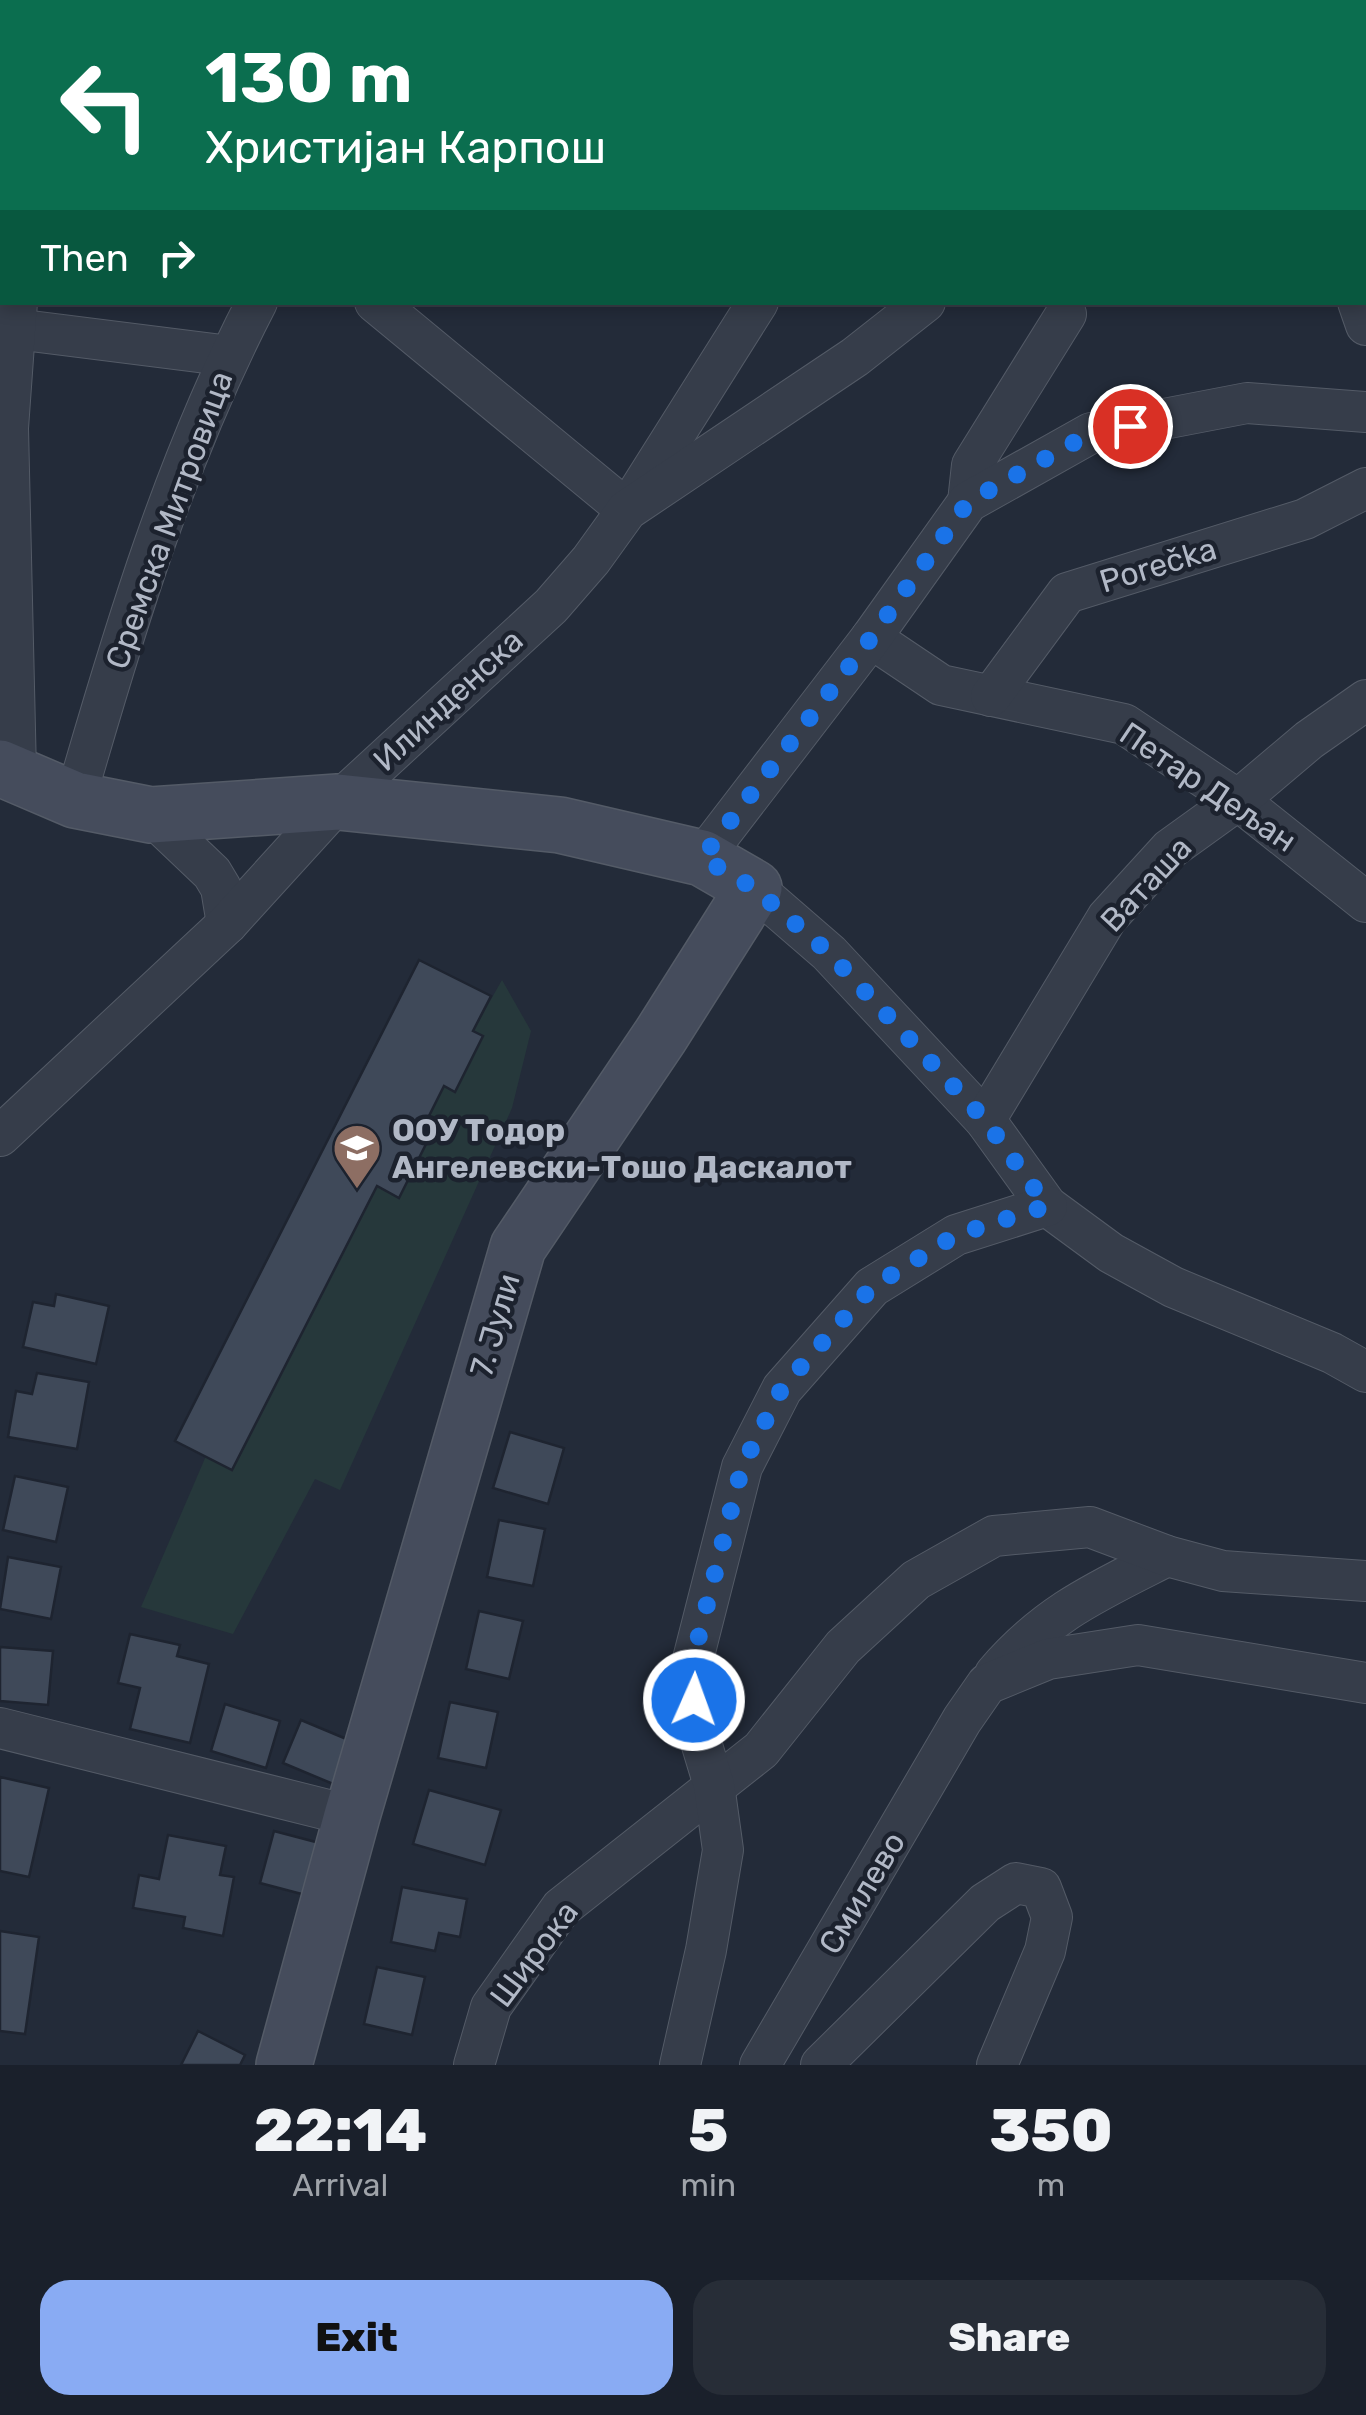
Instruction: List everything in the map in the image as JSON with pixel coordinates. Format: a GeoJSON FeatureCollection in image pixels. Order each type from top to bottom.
{"type":"FeatureCollection","features":[{"type":"Feature","properties":{"kind":"street","name":"Сремска Митровица"},"geometry":{"type":"LineString","coordinates":[[75,800],[149,554],[230,356],[256,305]]}},
{"type":"Feature","properties":{"kind":"street"},"geometry":{"type":"LineString","coordinates":[[379,305],[628,510],[756,305]]}},
{"type":"Feature","properties":{"kind":"street","name":"Илинденска"},"geometry":{"type":"LineString","coordinates":[[0,1136],[226,924],[338,802],[551,606],[628,510],[855,357],[921,305]]}},
{"type":"Feature","properties":{"kind":"street"},"geometry":{"type":"LineString","coordinates":[[968,502],[972,465],[1066,314]]}},
{"type":"Feature","properties":{"kind":"street"},"geometry":{"type":"LineString","coordinates":[[230,356],[16,316],[4,428],[8,771],[75,800],[152,815],[338,802],[560,825],[702,858],[754,888],[829,953],[985,1120],[1047,1206],[1111,1254],[1172,1287],[1332,1353],[1366,1372]]}},
{"type":"Feature","properties":{"kind":"street"},"geometry":{"type":"LineString","coordinates":[[702,858],[871,638],[968,502],[1091,433],[1247,403],[1366,412]]}},
{"type":"Feature","properties":{"kind":"street","name":"Porečka"},"geometry":{"type":"LineString","coordinates":[[992,696],[1067,593],[1304,519],[1366,488]]}},
{"type":"Feature","properties":{"kind":"street","name":"Петар Дељан"},"geometry":{"type":"LineString","coordinates":[[871,638],[941,685],[1124,724],[1238,800],[1366,902]]}},
{"type":"Feature","properties":{"kind":"street","name":"Ваташа"},"geometry":{"type":"LineString","coordinates":[[985,1120],[1107,918],[1170,849],[1366,700]]}},
{"type":"Feature","properties":{"kind":"street"},"geometry":{"type":"LineString","coordinates":[[152,815],[212,874],[221,888],[226,924]]}},
{"type":"Feature","properties":{"kind":"street","name":"7. Јули"},"geometry":{"type":"LineString","coordinates":[[284,2065],[352,1816],[518,1247],[754,888]]}},
{"type":"Feature","properties":{"kind":"street"},"geometry":{"type":"LineString","coordinates":[[680,2065],[706,1950],[722,1850],[714,1785],[698,1729],[690,1671],[742,1467],[782,1388],[872,1287],[956,1235],[1047,1206]]}},
{"type":"Feature","properties":{"kind":"street","name":"Широка"},"geometry":{"type":"LineString","coordinates":[[474,2065],[491,2007],[561,1908],[760,1750],[843,1646],[916,1580],[994,1536],[1090,1528],[1223,1571],[1366,1581]]}},
{"type":"Feature","properties":{"kind":"street"},"geometry":{"type":"LineString","coordinates":[[987,1684],[1018,1647],[1070,1605],[1167,1556]]}},
{"type":"Feature","properties":{"kind":"street"},"geometry":{"type":"LineString","coordinates":[[987,1684],[1048,1659],[1138,1645],[1366,1683]]}},
{"type":"Feature","properties":{"kind":"street","name":"Смилево"},"geometry":{"type":"LineString","coordinates":[[760,2065],[962,1720],[987,1684]]}},
{"type":"Feature","properties":{"kind":"street"},"geometry":{"type":"LineString","coordinates":[[0,1728],[352,1816]]}},
{"type":"Feature","properties":{"kind":"street"},"geometry":{"type":"LineString","coordinates":[[821,2065],[984,1903],[1016,1883],[1040,1888],[1052,1916],[1045,1952],[997,2065]]}},
{"type":"Feature","properties":{"kind":"shaded area"},"geometry":{"type":"Polygon","coordinates":[[[502,980],[531,1031],[512,1108],[340,1490],[315,1479],[233,1634],[141,1607],[206,1456],[233,1469],[377,1186],[400,1197],[437,1123],[429,1118],[444,1086],[456,1091],[483,1037],[473,1031],[502,980]]]}},
{"type":"Feature","properties":{"kind":"building"},"geometry":{"type":"Polygon","coordinates":[[[419,960],[491,996],[473,1031],[483,1036],[455,1092],[444,1086],[428,1118],[437,1122],[399,1198],[377,1186],[232,1470],[175,1441],[419,960]]]}},
{"type":"Feature","properties":{"kind":"building"},"geometry":{"type":"Polygon","coordinates":[[[56,1294],[109,1306],[96,1364],[23,1347],[33,1302],[54,1306],[56,1294]]]}},
{"type":"Feature","properties":{"kind":"building"},"geometry":{"type":"Polygon","coordinates":[[[37,1373],[89,1382],[77,1449],[8,1437],[16,1391],[32,1394],[37,1373]]]}},
{"type":"Feature","properties":{"kind":"building"},"geometry":{"type":"Polygon","coordinates":[[[510,1432],[564,1448],[548,1504],[493,1488],[510,1432]]]}},
{"type":"Feature","properties":{"kind":"building"},"geometry":{"type":"Polygon","coordinates":[[[15,1476],[68,1487],[56,1542],[3,1530],[15,1476]]]}},
{"type":"Feature","properties":{"kind":"building"},"geometry":{"type":"Polygon","coordinates":[[[499,1520],[545,1529],[533,1586],[487,1577],[499,1520]]]}},
{"type":"Feature","properties":{"kind":"building"},"geometry":{"type":"Polygon","coordinates":[[[8,1557],[61,1567],[51,1619],[0,1609],[8,1557]]]}},
{"type":"Feature","properties":{"kind":"building"},"geometry":{"type":"Polygon","coordinates":[[[479,1611],[523,1621],[509,1679],[466,1669],[479,1611]]]}},
{"type":"Feature","properties":{"kind":"building"},"geometry":{"type":"Polygon","coordinates":[[[130,1634],[180,1645],[177,1656],[209,1664],[190,1743],[130,1729],[140,1688],[118,1683],[130,1634]]]}},
{"type":"Feature","properties":{"kind":"building"},"geometry":{"type":"Polygon","coordinates":[[[0,1647],[53,1651],[48,1705],[0,1701],[0,1647]]]}},
{"type":"Feature","properties":{"kind":"building"},"geometry":{"type":"Polygon","coordinates":[[[450,1702],[498,1712],[486,1768],[438,1758],[450,1702]]]}},
{"type":"Feature","properties":{"kind":"building"},"geometry":{"type":"Polygon","coordinates":[[[225,1704],[280,1721],[266,1768],[211,1751],[225,1704]]]}},
{"type":"Feature","properties":{"kind":"building"},"geometry":{"type":"Polygon","coordinates":[[[301,1720],[356,1743],[338,1786],[283,1763],[301,1720]]]}},
{"type":"Feature","properties":{"kind":"building"},"geometry":{"type":"Polygon","coordinates":[[[0,1777],[49,1788],[29,1877],[0,1871],[0,1777]]]}},
{"type":"Feature","properties":{"kind":"building"},"geometry":{"type":"Polygon","coordinates":[[[429,1790],[501,1810],[485,1865],[413,1844],[429,1790]]]}},
{"type":"Feature","properties":{"kind":"building"},"geometry":{"type":"Polygon","coordinates":[[[274,1831],[327,1845],[313,1897],[260,1883],[274,1831]]]}},
{"type":"Feature","properties":{"kind":"building"},"geometry":{"type":"Polygon","coordinates":[[[168,1835],[226,1846],[220,1875],[234,1877],[223,1936],[183,1928],[185,1917],[133,1908],[139,1875],[159,1879],[168,1835]]]}},
{"type":"Feature","properties":{"kind":"building"},"geometry":{"type":"Polygon","coordinates":[[[402,1887],[467,1899],[460,1937],[439,1933],[435,1951],[391,1942],[402,1887]]]}},
{"type":"Feature","properties":{"kind":"building"},"geometry":{"type":"Polygon","coordinates":[[[0,1931],[39,1937],[25,2034],[0,2031],[0,1931]]]}},
{"type":"Feature","properties":{"kind":"building"},"geometry":{"type":"Polygon","coordinates":[[[377,1967],[425,1977],[412,2035],[364,2024],[377,1967]]]}},
{"type":"Feature","properties":{"kind":"building"},"geometry":{"type":"Polygon","coordinates":[[[198,2031],[245,2055],[240,2065],[181,2065],[198,2031]]]}},
{"type":"Feature","properties":{"kind":"place","name":"ООУ Тодор Ангелевски-Тошо Даскалот"},"geometry":{"type":"Point","coordinates":[357,1190]}},
{"type":"Feature","properties":{"kind":"route"},"geometry":{"type":"LineString","coordinates":[[694,1700],[690,1671],[742,1467],[782,1388],[872,1287],[956,1235],[1047,1206],[985,1120],[829,953],[754,888],[702,858],[871,638],[968,502],[1091,433],[1130,426]]}}]}
